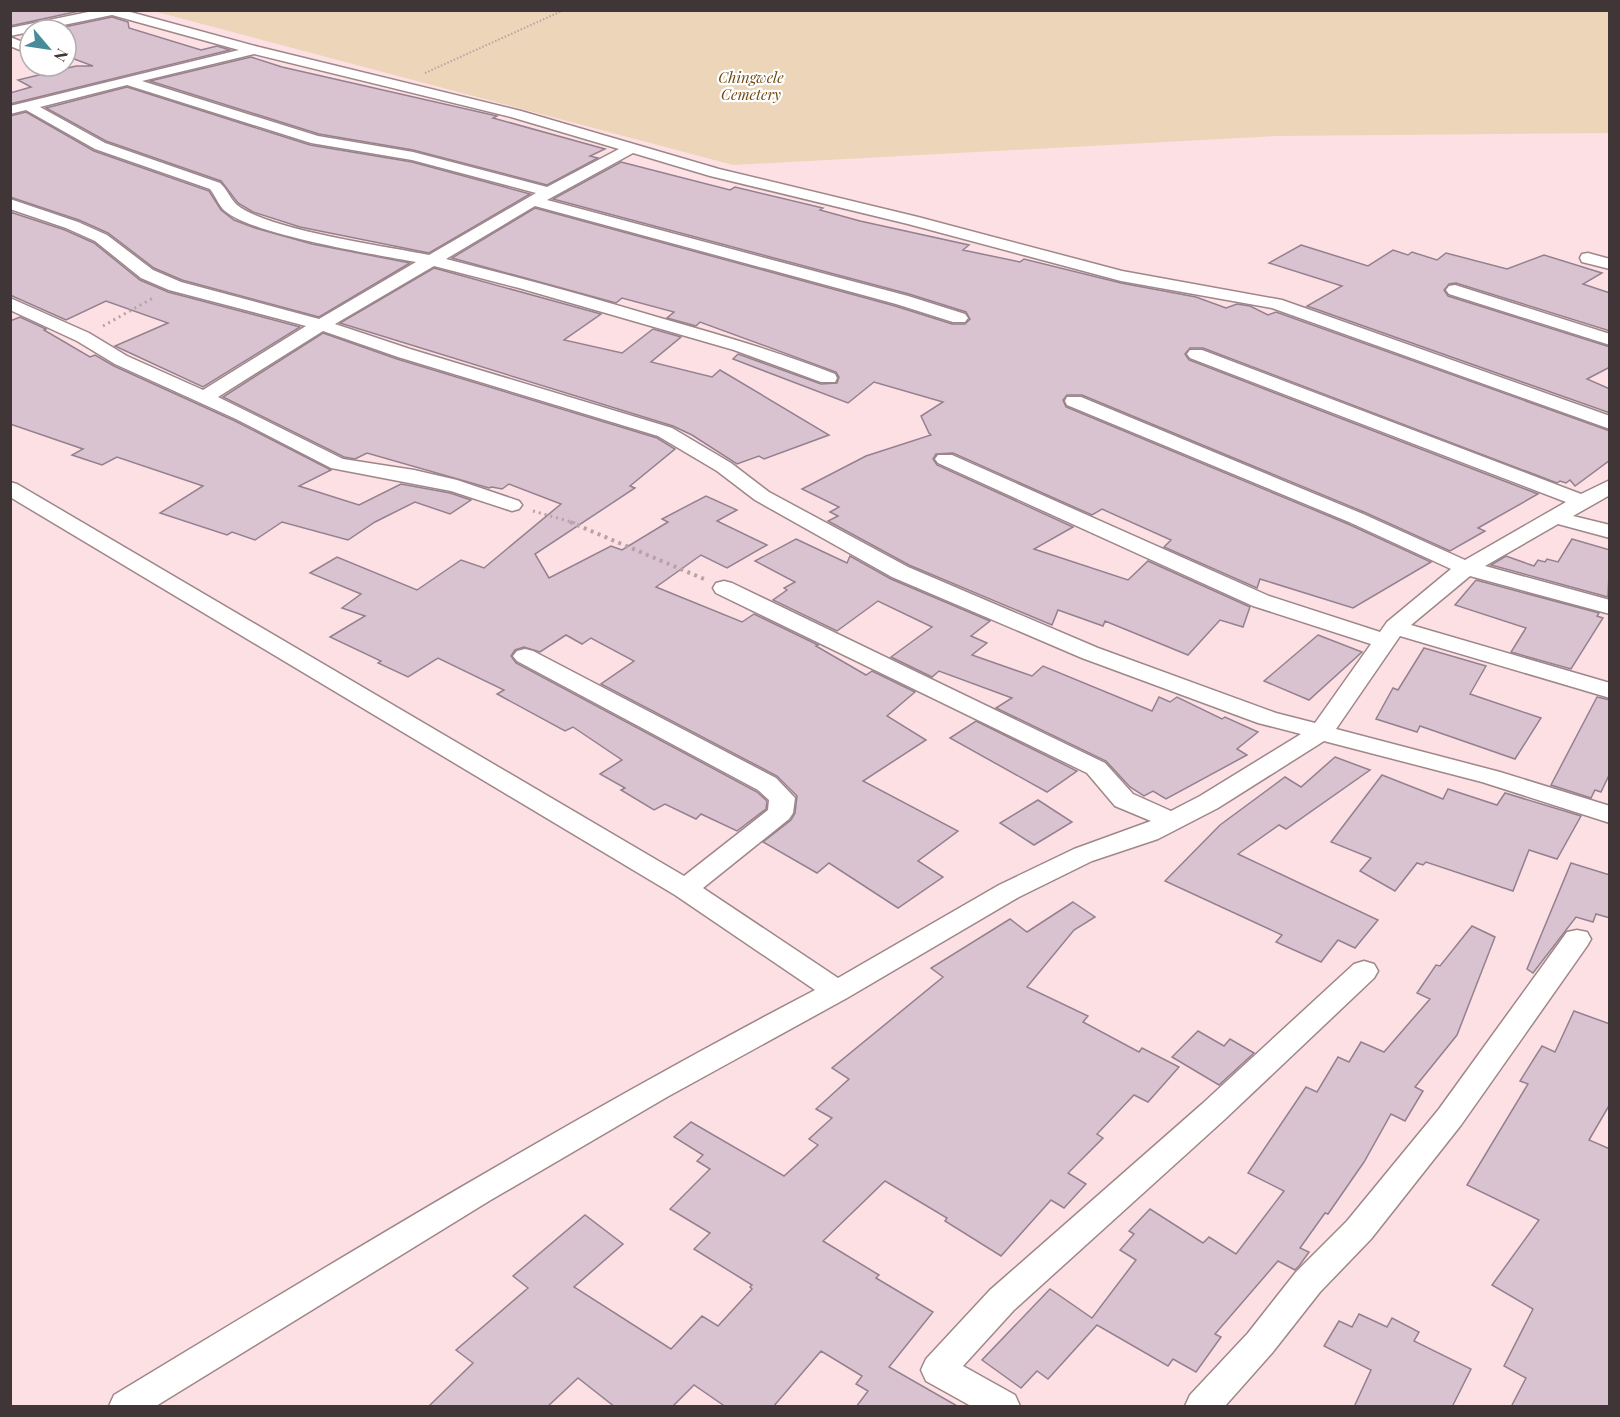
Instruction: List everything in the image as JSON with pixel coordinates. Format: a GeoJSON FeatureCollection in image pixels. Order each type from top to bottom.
{"type":"FeatureCollection","features":[{"type":"Feature","properties":{"kind":"street"},"geometry":{"type":"LineString","coordinates":[[10,32],[108,11],[255,50],[516,114],[715,173],[912,220],[1121,276],[1276,304],[1610,423]]}},
{"type":"Feature","properties":{"kind":"street"},"geometry":{"type":"LineString","coordinates":[[16,108],[255,50]]}},
{"type":"Feature","properties":{"kind":"street"},"geometry":{"type":"LineString","coordinates":[[130,82],[316,140],[413,156],[549,192]]}},
{"type":"Feature","properties":{"kind":"street"},"geometry":{"type":"LineString","coordinates":[[16,108],[100,146],[215,186],[223,194],[228,206],[251,220],[302,234],[434,261],[525,284],[740,346],[828,378]]}},
{"type":"Feature","properties":{"kind":"street"},"geometry":{"type":"LineString","coordinates":[[205,397],[321,325],[434,261],[533,201],[632,148]]}},
{"type":"Feature","properties":{"kind":"street"},"geometry":{"type":"LineString","coordinates":[[533,201],[902,300],[959,318]]}},
{"type":"Feature","properties":{"kind":"street"},"geometry":{"type":"LineString","coordinates":[[10,204],[72,225],[100,238],[147,274],[175,286],[321,325],[404,353],[665,432],[724,467],[762,496],[910,576],[1090,653],[1267,718],[1491,777],[1610,815]]}},
{"type":"Feature","properties":{"kind":"street"},"geometry":{"type":"LineString","coordinates":[[1588,258],[1610,264]]}},
{"type":"Feature","properties":{"kind":"street"},"geometry":{"type":"LineString","coordinates":[[1455,290],[1610,340]]}},
{"type":"Feature","properties":{"kind":"street"},"geometry":{"type":"LineString","coordinates":[[10,303],[338,464],[414,476],[457,486],[512,505]]}},
{"type":"Feature","properties":{"kind":"street"},"geometry":{"type":"LineString","coordinates":[[1196,354],[1584,502]]}},
{"type":"Feature","properties":{"kind":"street"},"geometry":{"type":"LineString","coordinates":[[1074,401],[1356,518],[1466,568],[1610,606]]}},
{"type":"Feature","properties":{"kind":"street"},"geometry":{"type":"LineString","coordinates":[[945,459],[1261,601],[1610,692]]}},
{"type":"Feature","properties":{"kind":"street"},"geometry":{"type":"LineString","coordinates":[[127,1407],[446,1209],[746,1038],[837,991],[1009,891],[1083,855],[1149,833],[1209,802],[1322,731],[1389,634],[1466,568],[1610,486]]}},
{"type":"Feature","properties":{"kind":"street"},"geometry":{"type":"LineString","coordinates":[[10,488],[686,889],[837,991]]}},
{"type":"Feature","properties":{"kind":"street"},"geometry":{"type":"LineString","coordinates":[[1554,518],[1610,532]]}},
{"type":"Feature","properties":{"kind":"street"},"geometry":{"type":"LineString","coordinates":[[724,588],[1096,768],[1124,800],[1172,821]]}},
{"type":"Feature","properties":{"kind":"street"},"geometry":{"type":"LineString","coordinates":[[525,656],[767,784],[782,798],[780,813],[686,889]]}},
{"type":"Feature","properties":{"kind":"street"},"geometry":{"type":"LineString","coordinates":[[1203,1407],[1260,1342],[1308,1282],[1359,1230],[1450,1117],[1577,939]]}},
{"type":"Feature","properties":{"kind":"street"},"geometry":{"type":"LineString","coordinates":[[1002,1407],[938,1370],[1002,1300],[1213,1112],[1364,971]]}},
{"type":"Feature","properties":{"kind":"path"},"geometry":{"type":"LineString","coordinates":[[398,85],[564,10]]}},
{"type":"Feature","properties":{"kind":"path"},"geometry":{"type":"LineString","coordinates":[[83,337],[175,286]]}},
{"type":"Feature","properties":{"kind":"path"},"geometry":{"type":"LineString","coordinates":[[512,505],[584,526],[724,588]]}},
{"type":"Feature","properties":{"kind":"green space","name":"Chingwele Cemetery"},"geometry":{"type":"Polygon","coordinates":[[[153,11],[1609,11],[1609,133],[1277,136],[733,165],[153,11]]]}},
{"type":"Feature","properties":{"kind":"building"},"geometry":{"type":"Polygon","coordinates":[[[10,10],[84,10],[47,18],[18,18],[18,24],[10,26],[10,10]]]}},
{"type":"Feature","properties":{"kind":"building"},"geometry":{"type":"Polygon","coordinates":[[[112,17],[128,22],[129,28],[201,50],[217,46],[230,50],[10,104],[10,93],[31,87],[18,80],[78,78],[78,66],[93,66],[78,60],[78,24],[112,17]]]}},
{"type":"Feature","properties":{"kind":"building"},"geometry":{"type":"Polygon","coordinates":[[[251,57],[282,67],[497,116],[493,118],[605,149],[590,156],[598,158],[547,185],[413,150],[319,134],[150,81],[251,57]]]}},
{"type":"Feature","properties":{"kind":"building"},"geometry":{"type":"Polygon","coordinates":[[[127,87],[310,145],[412,162],[530,194],[429,253],[300,227],[253,212],[238,203],[221,181],[106,141],[46,108],[127,87]]]}},
{"type":"Feature","properties":{"kind":"building"},"geometry":{"type":"Polygon","coordinates":[[[26,112],[94,151],[209,191],[221,210],[234,220],[312,244],[410,263],[319,317],[182,280],[154,268],[108,233],[79,220],[10,197],[10,116],[26,112]]]}},
{"type":"Feature","properties":{"kind":"building"},"geometry":{"type":"Polygon","coordinates":[[[621,162],[730,190],[735,187],[823,208],[820,210],[860,221],[969,245],[963,250],[1020,262],[1024,259],[1121,283],[1196,297],[1226,308],[1237,304],[1250,306],[1268,315],[1276,312],[1610,431],[1610,460],[1575,486],[1570,480],[1566,483],[1560,481],[1557,483],[1203,348],[1190,348],[1185,354],[1189,360],[1538,494],[1478,528],[1485,531],[1450,551],[1364,512],[1082,395],[1067,395],[1063,400],[1066,407],[1348,524],[1431,562],[1353,608],[1260,579],[1257,588],[1164,547],[1171,540],[1102,509],[1092,515],[953,453],[936,454],[933,459],[937,465],[1073,527],[1034,549],[1128,580],[1148,561],[1250,607],[1243,627],[1220,620],[1188,655],[1105,621],[1103,626],[1058,610],[1052,625],[909,565],[828,521],[838,516],[830,512],[839,507],[802,489],[866,456],[931,435],[921,416],[943,402],[874,382],[848,403],[733,359],[738,354],[821,384],[837,383],[839,377],[836,372],[700,322],[696,326],[667,318],[674,312],[622,298],[616,303],[452,258],[535,208],[895,306],[952,324],[965,324],[970,319],[966,312],[909,294],[553,199],[621,162]]]}},
{"type":"Feature","properties":{"kind":"building"},"geometry":{"type":"Polygon","coordinates":[[[10,212],[65,230],[94,243],[140,280],[168,292],[300,327],[203,387],[115,346],[168,323],[106,301],[66,320],[10,295],[10,212]]]}},
{"type":"Feature","properties":{"kind":"building"},"geometry":{"type":"Polygon","coordinates":[[[1301,245],[1368,266],[1393,250],[1408,255],[1412,252],[1437,260],[1446,253],[1507,269],[1544,255],[1602,273],[1583,284],[1610,293],[1610,331],[1456,283],[1449,284],[1444,290],[1448,296],[1610,347],[1610,367],[1587,379],[1610,389],[1610,413],[1307,306],[1342,286],[1269,263],[1301,245]]]}},
{"type":"Feature","properties":{"kind":"building"},"geometry":{"type":"Polygon","coordinates":[[[434,268],[601,314],[564,340],[622,353],[653,329],[681,337],[651,362],[712,377],[720,370],[829,435],[764,459],[759,456],[737,464],[692,435],[673,426],[340,323],[434,268]]]}},
{"type":"Feature","properties":{"kind":"building"},"geometry":{"type":"Polygon","coordinates":[[[20,317],[46,329],[44,330],[90,357],[95,355],[114,366],[235,421],[331,470],[299,486],[359,505],[401,484],[450,493],[471,500],[450,514],[415,502],[375,522],[348,540],[282,522],[255,540],[232,532],[227,535],[160,513],[203,486],[117,457],[102,465],[72,455],[83,449],[10,424],[10,321],[20,317]]]}},
{"type":"Feature","properties":{"kind":"building"},"geometry":{"type":"Polygon","coordinates":[[[323,333],[397,359],[657,438],[675,449],[630,486],[635,488],[535,554],[549,578],[611,546],[622,550],[668,522],[662,519],[706,496],[737,510],[717,521],[767,545],[727,568],[701,555],[656,587],[742,622],[754,614],[818,645],[816,646],[866,675],[872,671],[915,692],[887,716],[926,740],[863,781],[958,831],[918,861],[943,877],[898,908],[829,863],[817,873],[763,842],[791,820],[795,813],[797,796],[777,776],[601,684],[634,661],[591,638],[582,644],[566,635],[540,652],[524,647],[515,650],[511,656],[516,663],[757,792],[767,801],[766,809],[737,831],[701,814],[696,819],[665,804],[654,810],[621,790],[625,788],[600,774],[622,760],[573,727],[565,731],[497,694],[504,690],[438,658],[408,677],[378,663],[381,661],[330,637],[365,616],[342,608],[361,594],[310,573],[337,557],[417,590],[461,560],[484,568],[561,504],[509,484],[502,489],[489,488],[367,453],[355,459],[344,457],[223,397],[323,333]]]}},
{"type":"Feature","properties":{"kind":"building"},"geometry":{"type":"Polygon","coordinates":[[[796,539],[847,563],[850,556],[891,579],[990,621],[971,636],[987,643],[972,655],[1032,676],[1043,666],[1152,711],[1159,697],[1170,702],[1177,697],[1222,719],[1225,717],[1258,732],[1237,749],[1247,755],[1166,799],[1153,791],[1144,796],[1130,787],[1106,761],[996,708],[1012,698],[939,671],[932,677],[891,657],[932,627],[878,601],[837,631],[773,600],[787,590],[784,588],[795,582],[755,561],[796,539]]]}},
{"type":"Feature","properties":{"kind":"building"},"geometry":{"type":"Polygon","coordinates":[[[1572,539],[1610,550],[1608,597],[1491,565],[1506,556],[1534,566],[1538,560],[1545,562],[1547,559],[1558,562],[1572,539]]]}},
{"type":"Feature","properties":{"kind":"building"},"geometry":{"type":"Polygon","coordinates":[[[1476,580],[1599,613],[1597,616],[1603,618],[1571,669],[1511,652],[1526,628],[1455,605],[1476,580]]]}},
{"type":"Feature","properties":{"kind":"building"},"geometry":{"type":"Polygon","coordinates":[[[1318,635],[1362,652],[1309,700],[1264,681],[1318,635]]]}},
{"type":"Feature","properties":{"kind":"building"},"geometry":{"type":"Polygon","coordinates":[[[1424,648],[1486,666],[1470,694],[1541,718],[1515,759],[1420,726],[1417,732],[1376,719],[1393,688],[1398,690],[1424,648]]]}},
{"type":"Feature","properties":{"kind":"building"},"geometry":{"type":"Polygon","coordinates":[[[1597,697],[1610,700],[1610,773],[1601,792],[1595,790],[1591,798],[1551,785],[1597,697]]]}},
{"type":"Feature","properties":{"kind":"building"},"geometry":{"type":"Polygon","coordinates":[[[976,721],[1077,771],[1047,792],[950,738],[976,721]]]}},
{"type":"Feature","properties":{"kind":"building"},"geometry":{"type":"Polygon","coordinates":[[[1335,757],[1370,770],[1286,829],[1279,825],[1238,854],[1378,920],[1355,948],[1338,940],[1321,962],[1276,942],[1282,935],[1165,881],[1220,825],[1285,777],[1301,787],[1335,757]]]}},
{"type":"Feature","properties":{"kind":"building"},"geometry":{"type":"Polygon","coordinates":[[[1382,775],[1443,799],[1448,789],[1497,805],[1505,793],[1581,816],[1557,859],[1529,850],[1513,891],[1426,862],[1423,865],[1417,863],[1395,891],[1360,871],[1371,858],[1331,842],[1382,775]]]}},
{"type":"Feature","properties":{"kind":"building"},"geometry":{"type":"Polygon","coordinates":[[[1038,800],[1072,822],[1034,845],[1000,823],[1038,800]]]}},
{"type":"Feature","properties":{"kind":"building"},"geometry":{"type":"Polygon","coordinates":[[[1571,863],[1610,875],[1610,918],[1596,914],[1593,922],[1576,917],[1533,973],[1527,969],[1571,863]]]}},
{"type":"Feature","properties":{"kind":"building"},"geometry":{"type":"Polygon","coordinates":[[[1073,902],[1095,917],[1074,930],[1027,987],[1088,1016],[1083,1022],[1139,1052],[1142,1048],[1179,1067],[1148,1102],[1134,1095],[1097,1134],[1103,1138],[1068,1173],[1086,1184],[1064,1208],[1051,1200],[1001,1256],[945,1221],[947,1218],[885,1181],[823,1241],[879,1275],[876,1278],[933,1312],[889,1367],[959,1407],[856,1407],[868,1391],[856,1384],[862,1376],[821,1351],[773,1407],[726,1407],[694,1385],[672,1407],[615,1407],[578,1378],[547,1407],[428,1407],[473,1363],[456,1350],[528,1288],[513,1276],[585,1215],[623,1244],[574,1287],[671,1349],[702,1316],[718,1326],[752,1289],[750,1287],[752,1285],[694,1249],[710,1233],[670,1209],[710,1169],[697,1161],[703,1155],[674,1137],[691,1122],[784,1176],[818,1145],[809,1139],[832,1118],[816,1109],[849,1079],[832,1068],[943,977],[931,968],[1010,919],[1027,932],[1073,902]]]}},
{"type":"Feature","properties":{"kind":"building"},"geometry":{"type":"Polygon","coordinates":[[[1472,926],[1495,937],[1457,1035],[1415,1087],[1423,1091],[1405,1121],[1391,1114],[1364,1162],[1328,1214],[1325,1213],[1300,1248],[1309,1252],[1299,1266],[1295,1270],[1278,1261],[1215,1334],[1221,1337],[1196,1372],[1173,1359],[1168,1366],[1097,1325],[1048,1379],[1037,1371],[1021,1388],[982,1360],[1050,1289],[1092,1318],[1136,1260],[1120,1250],[1134,1234],[1129,1231],[1150,1209],[1203,1243],[1209,1237],[1236,1254],[1284,1191],[1248,1173],[1306,1087],[1317,1092],[1338,1057],[1349,1062],[1361,1042],[1384,1052],[1430,999],[1417,993],[1436,965],[1440,966],[1472,926]]]}},
{"type":"Feature","properties":{"kind":"building"},"geometry":{"type":"Polygon","coordinates":[[[1574,1011],[1610,1024],[1610,1104],[1589,1140],[1610,1149],[1610,1407],[1511,1407],[1526,1378],[1504,1366],[1533,1309],[1492,1285],[1539,1220],[1467,1185],[1528,1084],[1520,1081],[1542,1046],[1555,1052],[1574,1011]]]}},
{"type":"Feature","properties":{"kind":"building"},"geometry":{"type":"Polygon","coordinates":[[[1198,1031],[1224,1046],[1230,1039],[1254,1053],[1219,1085],[1172,1057],[1198,1031]]]}},
{"type":"Feature","properties":{"kind":"building"},"geometry":{"type":"Polygon","coordinates":[[[1359,1314],[1387,1327],[1392,1318],[1419,1332],[1414,1341],[1471,1369],[1452,1407],[1354,1407],[1371,1370],[1324,1346],[1339,1321],[1352,1327],[1359,1314]]]}}]}
